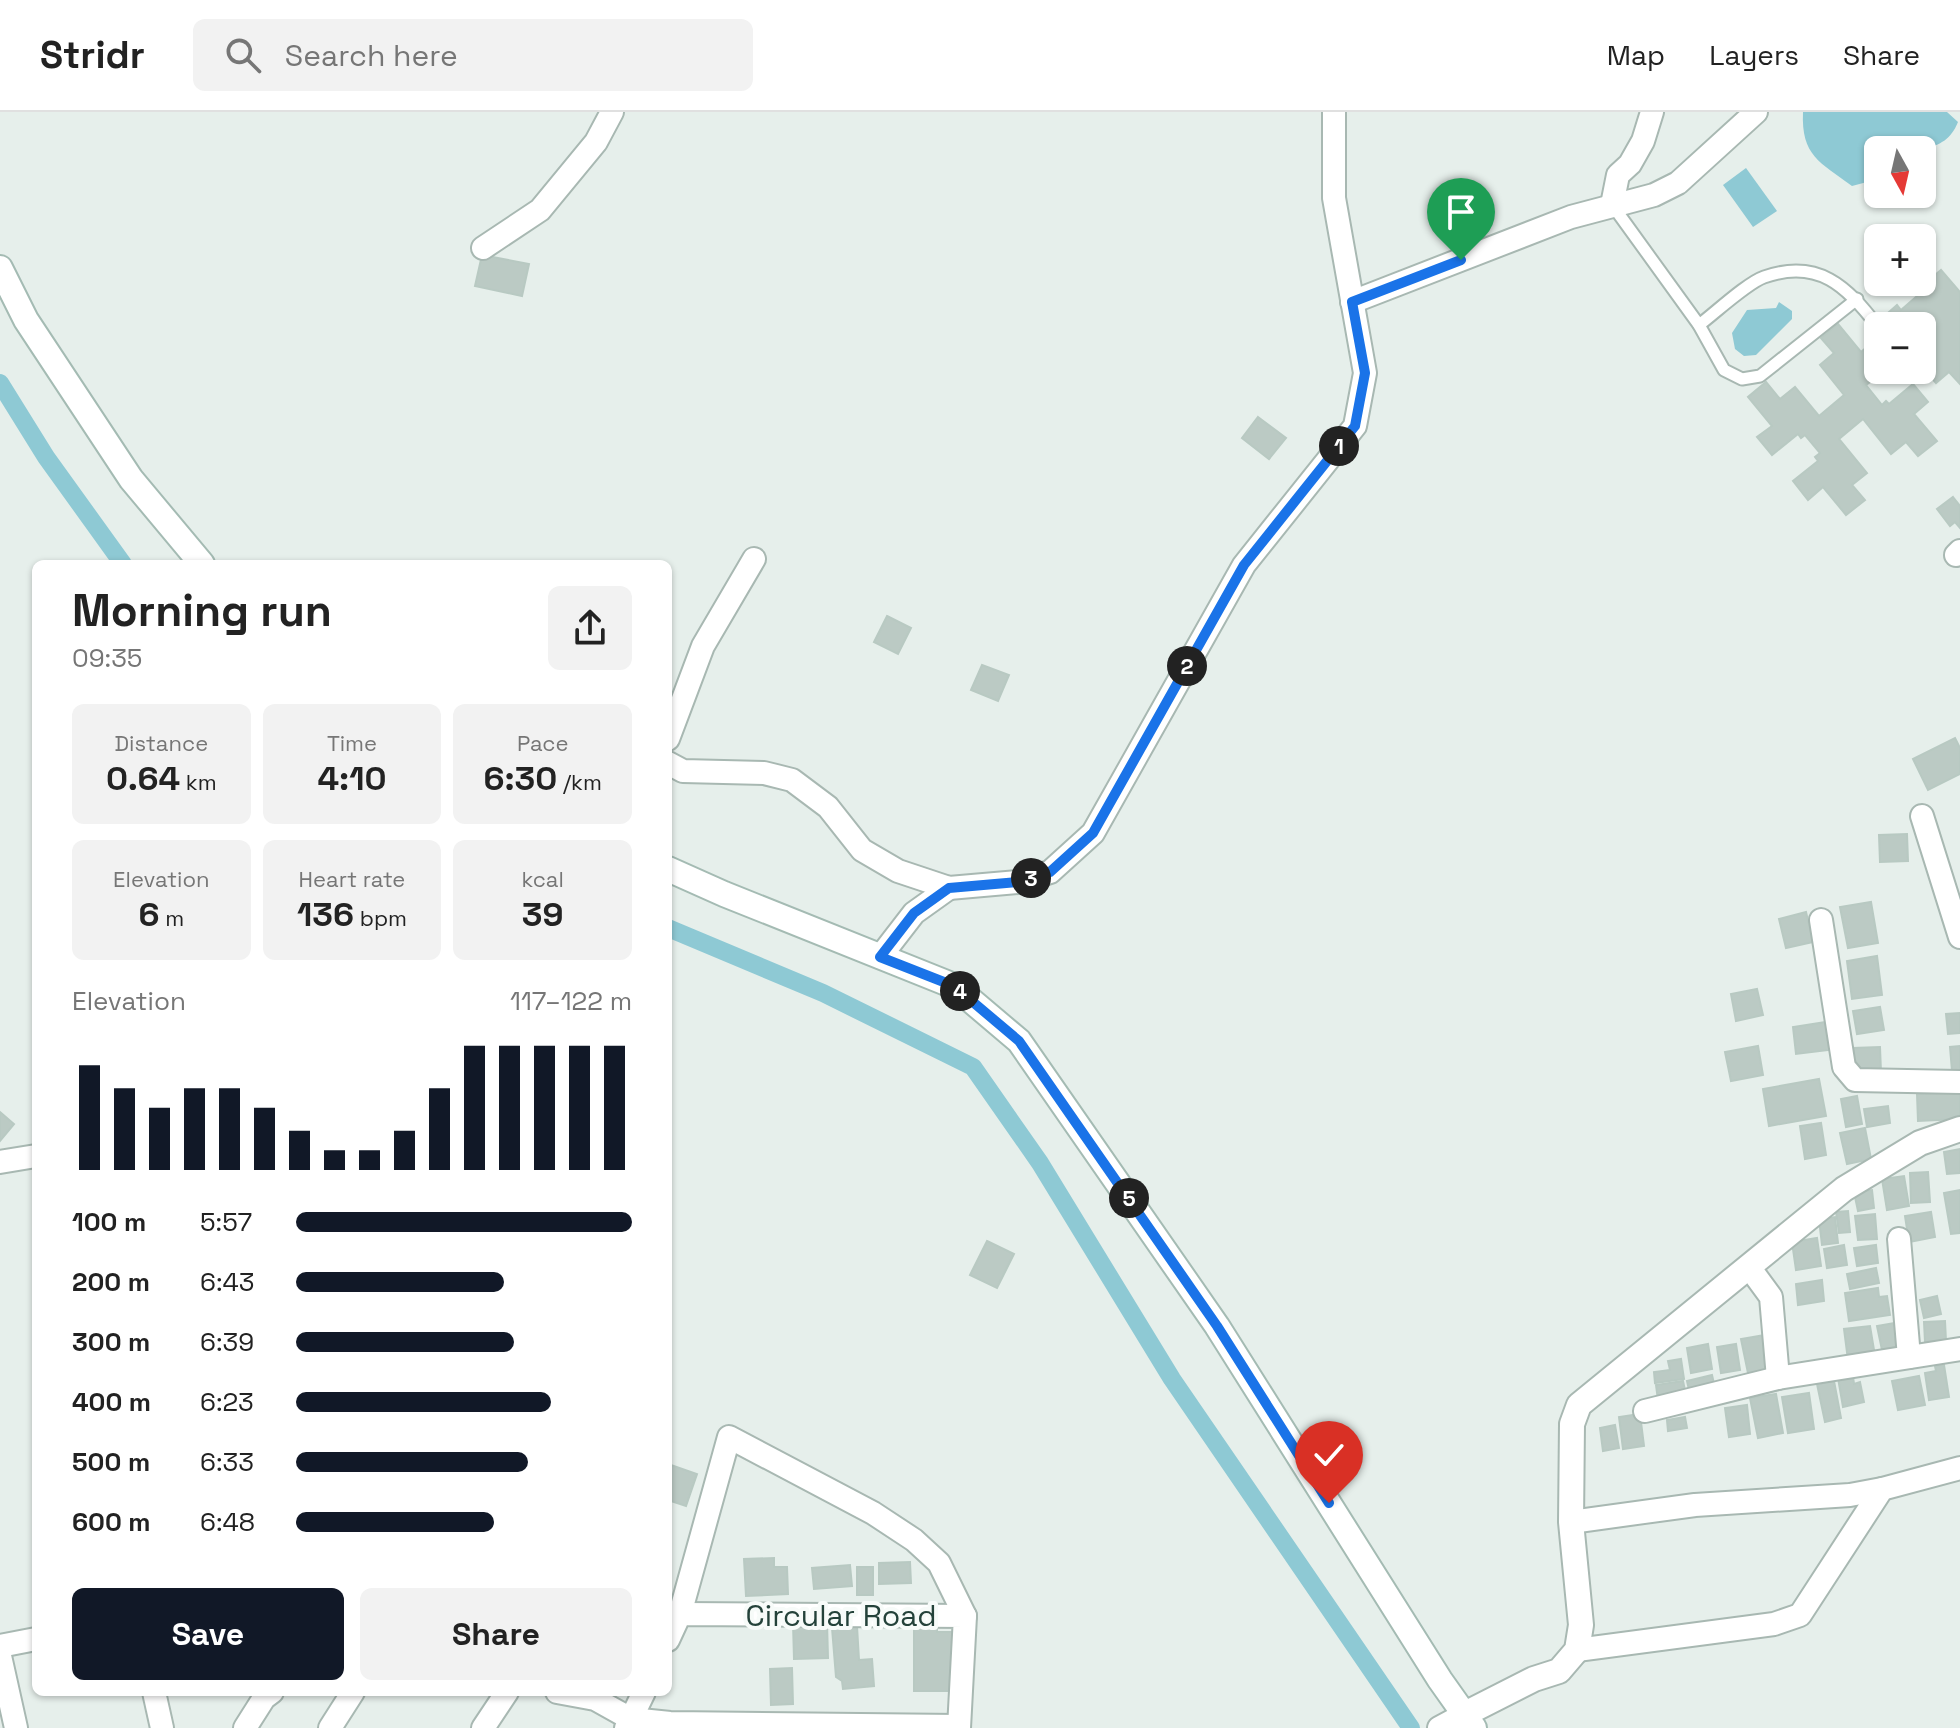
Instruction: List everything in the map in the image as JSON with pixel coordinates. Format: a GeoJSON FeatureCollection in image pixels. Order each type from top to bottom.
{"type":"FeatureCollection","features":[{"type":"Feature","properties":{"kind":"main road"},"geometry":{"type":"LineString","coordinates":[[0,268],[26,320],[131,479],[199,560]]}},
{"type":"Feature","properties":{"kind":"main road"},"geometry":{"type":"LineString","coordinates":[[672,871],[954,986],[1019,1041],[1217,1326],[1440,1680],[1456,1723],[1534,1679],[1559,1671],[1577,1650],[1581,1625],[1571,1522],[1572,1424],[1579,1405],[1844,1189],[1920,1143],[1960,1129]]}},
{"type":"Feature","properties":{"kind":"street"},"geometry":{"type":"LineString","coordinates":[[483,248],[540,210],[596,142],[612,112]]}},
{"type":"Feature","properties":{"kind":"street"},"geometry":{"type":"LineString","coordinates":[[672,765],[683,771],[764,773],[792,780],[828,807],[862,850],[898,871],[949,888],[1018,882],[1050,872],[1093,833],[1244,565],[1355,426],[1365,373],[1334,198],[1334,112]]}},
{"type":"Feature","properties":{"kind":"street"},"geometry":{"type":"LineString","coordinates":[[1612,205],[1618,175],[1630,164],[1643,141],[1652,112]]}},
{"type":"Feature","properties":{"kind":"street"},"geometry":{"type":"LineString","coordinates":[[1352,302],[1571,217],[1654,195],[1678,183],[1756,112]]}},
{"type":"Feature","properties":{"kind":"street"},"geometry":{"type":"LineString","coordinates":[[672,728],[703,646],[754,559]]}},
{"type":"Feature","properties":{"kind":"street"},"geometry":{"type":"LineString","coordinates":[[1922,816],[1960,937]]}},
{"type":"Feature","properties":{"kind":"street"},"geometry":{"type":"LineString","coordinates":[[880,957],[914,913],[949,888]]}},
{"type":"Feature","properties":{"kind":"street"},"geometry":{"type":"LineString","coordinates":[[1821,920],[1844,1067],[1855,1080],[1960,1082]]}},
{"type":"Feature","properties":{"kind":"street"},"geometry":{"type":"LineString","coordinates":[[0,1162],[32,1157]]}},
{"type":"Feature","properties":{"kind":"street"},"geometry":{"type":"LineString","coordinates":[[1899,1239],[1909,1357]]}},
{"type":"Feature","properties":{"kind":"street"},"geometry":{"type":"LineString","coordinates":[[1749,1267],[1771,1297],[1778,1378]]}},
{"type":"Feature","properties":{"kind":"street"},"geometry":{"type":"LineString","coordinates":[[1645,1411],[1778,1378],[1960,1349]]}},
{"type":"Feature","properties":{"kind":"street"},"geometry":{"type":"LineString","coordinates":[[672,1631],[680,1614],[729,1437],[873,1513],[914,1540],[939,1563],[965,1616]]}},
{"type":"Feature","properties":{"kind":"street"},"geometry":{"type":"LineString","coordinates":[[1571,1522],[1695,1505],[1850,1495],[1960,1468]]}},
{"type":"Feature","properties":{"kind":"street"},"geometry":{"type":"LineString","coordinates":[[1577,1650],[1774,1624],[1800,1615],[1882,1489]]}},
{"type":"Feature","properties":{"kind":"street","name":"Circular Road"},"geometry":{"type":"LineString","coordinates":[[680,1614],[965,1616],[959,1727]]}},
{"type":"Feature","properties":{"kind":"street"},"geometry":{"type":"LineString","coordinates":[[0,1646],[32,1640]]}},
{"type":"Feature","properties":{"kind":"street"},"geometry":{"type":"LineString","coordinates":[[0,1656],[16,1728]]}},
{"type":"Feature","properties":{"kind":"street"},"geometry":{"type":"LineString","coordinates":[[155,1696],[162,1728]]}},
{"type":"Feature","properties":{"kind":"street"},"geometry":{"type":"LineString","coordinates":[[245,1728],[267,1696]]}},
{"type":"Feature","properties":{"kind":"street"},"geometry":{"type":"LineString","coordinates":[[330,1728],[350,1696]]}},
{"type":"Feature","properties":{"kind":"street"},"geometry":{"type":"LineString","coordinates":[[483,1728],[504,1696]]}},
{"type":"Feature","properties":{"kind":"street"},"geometry":{"type":"LineString","coordinates":[[579,1696],[595,1699],[629,1723],[959,1727]]}},
{"type":"Feature","properties":{"kind":"street"},"geometry":{"type":"LineString","coordinates":[[629,1723],[642,1696]]}},
{"type":"Feature","properties":{"kind":"lane"},"geometry":{"type":"LineString","coordinates":[[1612,205],[1699,325],[1724,370],[1742,379],[1760,376],[1857,299]]}},
{"type":"Feature","properties":{"kind":"lane"},"geometry":{"type":"LineString","coordinates":[[1699,325],[1762,277],[1800,270],[1829,277],[1857,299],[1867,312]]}},
{"type":"Feature","properties":{"kind":"water"},"geometry":{"type":"Polygon","coordinates":[[[1803,112],[1947,112],[1958,122],[1949,137],[1936,144],[1936,136],[1864,136],[1864,183],[1852,186],[1815,156],[1805,139],[1803,112]]]}},
{"type":"Feature","properties":{"kind":"water"},"geometry":{"type":"Polygon","coordinates":[[[1746,168],[1777,211],[1753,227],[1723,185],[1746,168]]]}},
{"type":"Feature","properties":{"kind":"water"},"geometry":{"type":"Polygon","coordinates":[[[1779,302],[1792,311],[1792,319],[1756,355],[1744,356],[1735,349],[1732,333],[1747,310],[1776,308],[1779,302]]]}},
{"type":"Feature","properties":{"kind":"building"},"geometry":{"type":"Polygon","coordinates":[[[482,255],[529,264],[522,296],[475,286],[482,255]]]}},
{"type":"Feature","properties":{"kind":"building"},"geometry":{"type":"Polygon","coordinates":[[[1941,270],[1960,292],[1960,384],[1949,372],[1936,383],[1936,312],[1889,312],[1897,305],[1901,310],[1917,296],[1936,296],[1936,274],[1941,270]]]}},
{"type":"Feature","properties":{"kind":"building"},"geometry":{"type":"Polygon","coordinates":[[[1838,324],[1861,352],[1864,349],[1864,384],[1867,384],[1882,405],[1886,401],[1889,404],[1913,384],[1928,402],[1914,414],[1937,441],[1918,456],[1906,442],[1891,454],[1863,419],[1839,439],[1867,473],[1852,485],[1865,500],[1846,515],[1823,487],[1808,500],[1793,481],[1818,461],[1815,457],[1820,453],[1805,435],[1801,438],[1798,434],[1772,455],[1757,437],[1772,426],[1748,397],[1766,382],[1780,399],[1795,387],[1819,416],[1844,395],[1820,365],[1834,353],[1821,338],[1838,324]]]}},
{"type":"Feature","properties":{"kind":"building"},"geometry":{"type":"Polygon","coordinates":[[[1258,417],[1286,438],[1269,459],[1242,438],[1258,417]]]}},
{"type":"Feature","properties":{"kind":"building"},"geometry":{"type":"Polygon","coordinates":[[[1953,497],[1960,506],[1960,528],[1955,522],[1950,526],[1937,509],[1953,497]]]}},
{"type":"Feature","properties":{"kind":"building"},"geometry":{"type":"Polygon","coordinates":[[[887,616],[911,628],[898,654],[874,642],[887,616]]]}},
{"type":"Feature","properties":{"kind":"building"},"geometry":{"type":"Polygon","coordinates":[[[982,665],[1009,675],[998,701],[971,690],[982,665]]]}},
{"type":"Feature","properties":{"kind":"building"},"geometry":{"type":"Polygon","coordinates":[[[1955,738],[1960,748],[1960,774],[1928,790],[1913,759],[1955,738]]]}},
{"type":"Feature","properties":{"kind":"building"},"geometry":{"type":"Polygon","coordinates":[[[1907,834],[1908,861],[1880,862],[1879,835],[1907,834]]]}},
{"type":"Feature","properties":{"kind":"building"},"geometry":{"type":"Polygon","coordinates":[[[1871,902],[1878,943],[1848,948],[1840,907],[1871,902]]]}},
{"type":"Feature","properties":{"kind":"building"},"geometry":{"type":"Polygon","coordinates":[[[1806,912],[1813,942],[1786,948],[1779,919],[1806,912]]]}},
{"type":"Feature","properties":{"kind":"building"},"geometry":{"type":"Polygon","coordinates":[[[1877,956],[1882,995],[1852,999],[1847,961],[1877,956]]]}},
{"type":"Feature","properties":{"kind":"building"},"geometry":{"type":"Polygon","coordinates":[[[1757,989],[1763,1015],[1736,1021],[1731,994],[1757,989]]]}},
{"type":"Feature","properties":{"kind":"building"},"geometry":{"type":"Polygon","coordinates":[[[1880,1007],[1884,1030],[1857,1034],[1853,1011],[1880,1007]]]}},
{"type":"Feature","properties":{"kind":"building"},"geometry":{"type":"Polygon","coordinates":[[[1960,1013],[1960,1033],[1948,1034],[1946,1014],[1960,1013]]]}},
{"type":"Feature","properties":{"kind":"building"},"geometry":{"type":"Polygon","coordinates":[[[1826,1022],[1829,1050],[1796,1054],[1793,1027],[1826,1022]]]}},
{"type":"Feature","properties":{"kind":"building"},"geometry":{"type":"Polygon","coordinates":[[[1758,1046],[1763,1075],[1731,1081],[1725,1052],[1758,1046]]]}},
{"type":"Feature","properties":{"kind":"building"},"geometry":{"type":"Polygon","coordinates":[[[1960,1046],[1960,1071],[1952,1071],[1950,1047],[1960,1046]]]}},
{"type":"Feature","properties":{"kind":"building"},"geometry":{"type":"Polygon","coordinates":[[[1880,1047],[1881,1072],[1855,1073],[1853,1048],[1880,1047]]]}},
{"type":"Feature","properties":{"kind":"building"},"geometry":{"type":"Polygon","coordinates":[[[1819,1079],[1826,1116],[1769,1126],[1763,1089],[1819,1079]]]}},
{"type":"Feature","properties":{"kind":"building"},"geometry":{"type":"Polygon","coordinates":[[[1960,1092],[1960,1119],[1918,1121],[1917,1094],[1960,1092]]]}},
{"type":"Feature","properties":{"kind":"building"},"geometry":{"type":"Polygon","coordinates":[[[1857,1096],[1862,1124],[1846,1127],[1841,1099],[1857,1096]]]}},
{"type":"Feature","properties":{"kind":"building"},"geometry":{"type":"Polygon","coordinates":[[[1888,1106],[1890,1123],[1867,1127],[1864,1109],[1888,1106]]]}},
{"type":"Feature","properties":{"kind":"building"},"geometry":{"type":"Polygon","coordinates":[[[0,1112],[14,1124],[0,1141],[0,1112]]]}},
{"type":"Feature","properties":{"kind":"building"},"geometry":{"type":"Polygon","coordinates":[[[1821,1123],[1826,1155],[1805,1159],[1800,1126],[1821,1123]]]}},
{"type":"Feature","properties":{"kind":"building"},"geometry":{"type":"Polygon","coordinates":[[[1865,1128],[1871,1159],[1847,1164],[1840,1133],[1865,1128]]]}},
{"type":"Feature","properties":{"kind":"building"},"geometry":{"type":"Polygon","coordinates":[[[1960,1149],[1960,1173],[1947,1174],[1944,1152],[1960,1149]]]}},
{"type":"Feature","properties":{"kind":"building"},"geometry":{"type":"Polygon","coordinates":[[[1928,1172],[1930,1202],[1911,1203],[1910,1173],[1928,1172]]]}},
{"type":"Feature","properties":{"kind":"building"},"geometry":{"type":"Polygon","coordinates":[[[1904,1176],[1909,1206],[1887,1210],[1882,1179],[1904,1176]]]}},
{"type":"Feature","properties":{"kind":"building"},"geometry":{"type":"Polygon","coordinates":[[[1872,1190],[1874,1208],[1858,1211],[1854,1192],[1872,1190]]]}},
{"type":"Feature","properties":{"kind":"building"},"geometry":{"type":"Polygon","coordinates":[[[1960,1190],[1960,1233],[1951,1234],[1944,1193],[1960,1190]]]}},
{"type":"Feature","properties":{"kind":"building"},"geometry":{"type":"Polygon","coordinates":[[[1848,1211],[1850,1232],[1839,1233],[1836,1212],[1848,1211]]]}},
{"type":"Feature","properties":{"kind":"building"},"geometry":{"type":"Polygon","coordinates":[[[1931,1212],[1935,1237],[1909,1242],[1905,1216],[1931,1212]]]}},
{"type":"Feature","properties":{"kind":"building"},"geometry":{"type":"Polygon","coordinates":[[[1875,1214],[1877,1239],[1858,1240],[1855,1216],[1875,1214]]]}},
{"type":"Feature","properties":{"kind":"building"},"geometry":{"type":"Polygon","coordinates":[[[1835,1217],[1838,1243],[1822,1245],[1819,1219],[1835,1217]]]}},
{"type":"Feature","properties":{"kind":"building"},"geometry":{"type":"Polygon","coordinates":[[[1817,1238],[1821,1266],[1796,1270],[1792,1242],[1817,1238]]]}},
{"type":"Feature","properties":{"kind":"building"},"geometry":{"type":"Polygon","coordinates":[[[987,1241],[1014,1254],[997,1288],[970,1275],[987,1241]]]}},
{"type":"Feature","properties":{"kind":"building"},"geometry":{"type":"Polygon","coordinates":[[[1844,1245],[1847,1265],[1827,1268],[1824,1249],[1844,1245]]]}},
{"type":"Feature","properties":{"kind":"building"},"geometry":{"type":"Polygon","coordinates":[[[1876,1245],[1878,1263],[1857,1266],[1854,1248],[1876,1245]]]}},
{"type":"Feature","properties":{"kind":"building"},"geometry":{"type":"Polygon","coordinates":[[[1876,1268],[1879,1283],[1850,1289],[1847,1274],[1876,1268]]]}},
{"type":"Feature","properties":{"kind":"building"},"geometry":{"type":"Polygon","coordinates":[[[1822,1280],[1824,1301],[1798,1305],[1796,1284],[1822,1280]]]}},
{"type":"Feature","properties":{"kind":"building"},"geometry":{"type":"Polygon","coordinates":[[[1878,1288],[1879,1297],[1887,1296],[1890,1315],[1849,1321],[1845,1293],[1878,1288]]]}},
{"type":"Feature","properties":{"kind":"building"},"geometry":{"type":"Polygon","coordinates":[[[1937,1296],[1941,1314],[1924,1318],[1920,1300],[1937,1296]]]}},
{"type":"Feature","properties":{"kind":"building"},"geometry":{"type":"Polygon","coordinates":[[[1945,1321],[1946,1341],[1925,1342],[1924,1322],[1945,1321]]]}},
{"type":"Feature","properties":{"kind":"building"},"geometry":{"type":"Polygon","coordinates":[[[1895,1323],[1900,1347],[1882,1350],[1877,1326],[1895,1323]]]}},
{"type":"Feature","properties":{"kind":"building"},"geometry":{"type":"Polygon","coordinates":[[[1870,1326],[1875,1356],[1848,1360],[1844,1329],[1870,1326]]]}},
{"type":"Feature","properties":{"kind":"building"},"geometry":{"type":"Polygon","coordinates":[[[1765,1335],[1772,1369],[1748,1373],[1741,1339],[1765,1335]]]}},
{"type":"Feature","properties":{"kind":"building"},"geometry":{"type":"Polygon","coordinates":[[[1708,1344],[1712,1369],[1691,1373],[1687,1348],[1708,1344]]]}},
{"type":"Feature","properties":{"kind":"building"},"geometry":{"type":"Polygon","coordinates":[[[1736,1344],[1740,1370],[1721,1373],[1717,1347],[1736,1344]]]}},
{"type":"Feature","properties":{"kind":"building"},"geometry":{"type":"Polygon","coordinates":[[[1681,1359],[1684,1379],[1655,1383],[1654,1372],[1670,1370],[1668,1361],[1681,1359]]]}},
{"type":"Feature","properties":{"kind":"building"},"geometry":{"type":"Polygon","coordinates":[[[1944,1365],[1949,1397],[1929,1400],[1925,1373],[1936,1371],[1935,1366],[1944,1365]]]}},
{"type":"Feature","properties":{"kind":"building"},"geometry":{"type":"Polygon","coordinates":[[[1712,1375],[1715,1388],[1690,1394],[1687,1381],[1712,1375]]]}},
{"type":"Feature","properties":{"kind":"building"},"geometry":{"type":"Polygon","coordinates":[[[1853,1376],[1854,1384],[1860,1382],[1864,1402],[1843,1407],[1838,1378],[1853,1376]]]}},
{"type":"Feature","properties":{"kind":"building"},"geometry":{"type":"Polygon","coordinates":[[[1919,1376],[1925,1405],[1898,1410],[1892,1381],[1919,1376]]]}},
{"type":"Feature","properties":{"kind":"building"},"geometry":{"type":"Polygon","coordinates":[[[1683,1381],[1686,1395],[1658,1400],[1656,1385],[1683,1381]]]}},
{"type":"Feature","properties":{"kind":"building"},"geometry":{"type":"Polygon","coordinates":[[[1834,1381],[1841,1418],[1825,1422],[1817,1384],[1834,1381]]]}},
{"type":"Feature","properties":{"kind":"building"},"geometry":{"type":"Polygon","coordinates":[[[1809,1393],[1814,1429],[1788,1433],[1782,1397],[1809,1393]]]}},
{"type":"Feature","properties":{"kind":"building"},"geometry":{"type":"Polygon","coordinates":[[[1776,1394],[1783,1433],[1758,1438],[1750,1398],[1776,1394]]]}},
{"type":"Feature","properties":{"kind":"building"},"geometry":{"type":"Polygon","coordinates":[[[1747,1405],[1750,1434],[1729,1437],[1725,1408],[1747,1405]]]}},
{"type":"Feature","properties":{"kind":"building"},"geometry":{"type":"Polygon","coordinates":[[[1640,1414],[1644,1446],[1623,1449],[1619,1417],[1640,1414]]]}},
{"type":"Feature","properties":{"kind":"building"},"geometry":{"type":"Polygon","coordinates":[[[1685,1417],[1687,1428],[1668,1431],[1667,1420],[1685,1417]]]}},
{"type":"Feature","properties":{"kind":"building"},"geometry":{"type":"Polygon","coordinates":[[[1615,1425],[1619,1448],[1603,1451],[1600,1428],[1615,1425]]]}},
{"type":"Feature","properties":{"kind":"building"},"geometry":{"type":"Polygon","coordinates":[[[672,1465],[697,1474],[686,1506],[672,1501],[672,1465]]]}},
{"type":"Feature","properties":{"kind":"building"},"geometry":{"type":"Polygon","coordinates":[[[774,1558],[774,1567],[787,1567],[788,1594],[746,1596],[744,1559],[774,1558]]]}},
{"type":"Feature","properties":{"kind":"building"},"geometry":{"type":"Polygon","coordinates":[[[910,1562],[911,1583],[879,1584],[879,1563],[910,1562]]]}},
{"type":"Feature","properties":{"kind":"building"},"geometry":{"type":"Polygon","coordinates":[[[850,1565],[852,1586],[814,1589],[812,1568],[850,1565]]]}},
{"type":"Feature","properties":{"kind":"building"},"geometry":{"type":"Polygon","coordinates":[[[857,1567],[873,1567],[873,1595],[857,1595],[857,1567]]]}},
{"type":"Feature","properties":{"kind":"building"},"geometry":{"type":"Polygon","coordinates":[[[827,1622],[828,1658],[794,1659],[793,1623],[827,1622]]]}},
{"type":"Feature","properties":{"kind":"building"},"geometry":{"type":"Polygon","coordinates":[[[914,1623],[937,1623],[937,1632],[953,1632],[953,1691],[914,1691],[914,1623]]]}},
{"type":"Feature","properties":{"kind":"building"},"geometry":{"type":"Polygon","coordinates":[[[857,1626],[859,1660],[872,1659],[874,1686],[843,1689],[842,1681],[836,1677],[832,1628],[857,1626]]]}},
{"type":"Feature","properties":{"kind":"building"},"geometry":{"type":"Polygon","coordinates":[[[792,1668],[793,1704],[771,1705],[770,1669],[792,1668]]]}},
{"type":"Feature","properties":{"kind":"waterway"},"geometry":{"type":"LineString","coordinates":[[0,383],[46,457],[120,560]]}},
{"type":"Feature","properties":{"kind":"waterway"},"geometry":{"type":"LineString","coordinates":[[672,930],[823,993],[973,1067],[1040,1163],[1172,1379],[1411,1728]]}},
{"type":"Feature","properties":{"kind":"route"},"geometry":{"type":"LineString","coordinates":[[1329,1503],[1217,1326],[1019,1041],[954,986],[880,957],[914,913],[949,888],[1018,882],[1050,872],[1093,833],[1244,565],[1355,426],[1365,373],[1352,302],[1461,260]]}}]}
